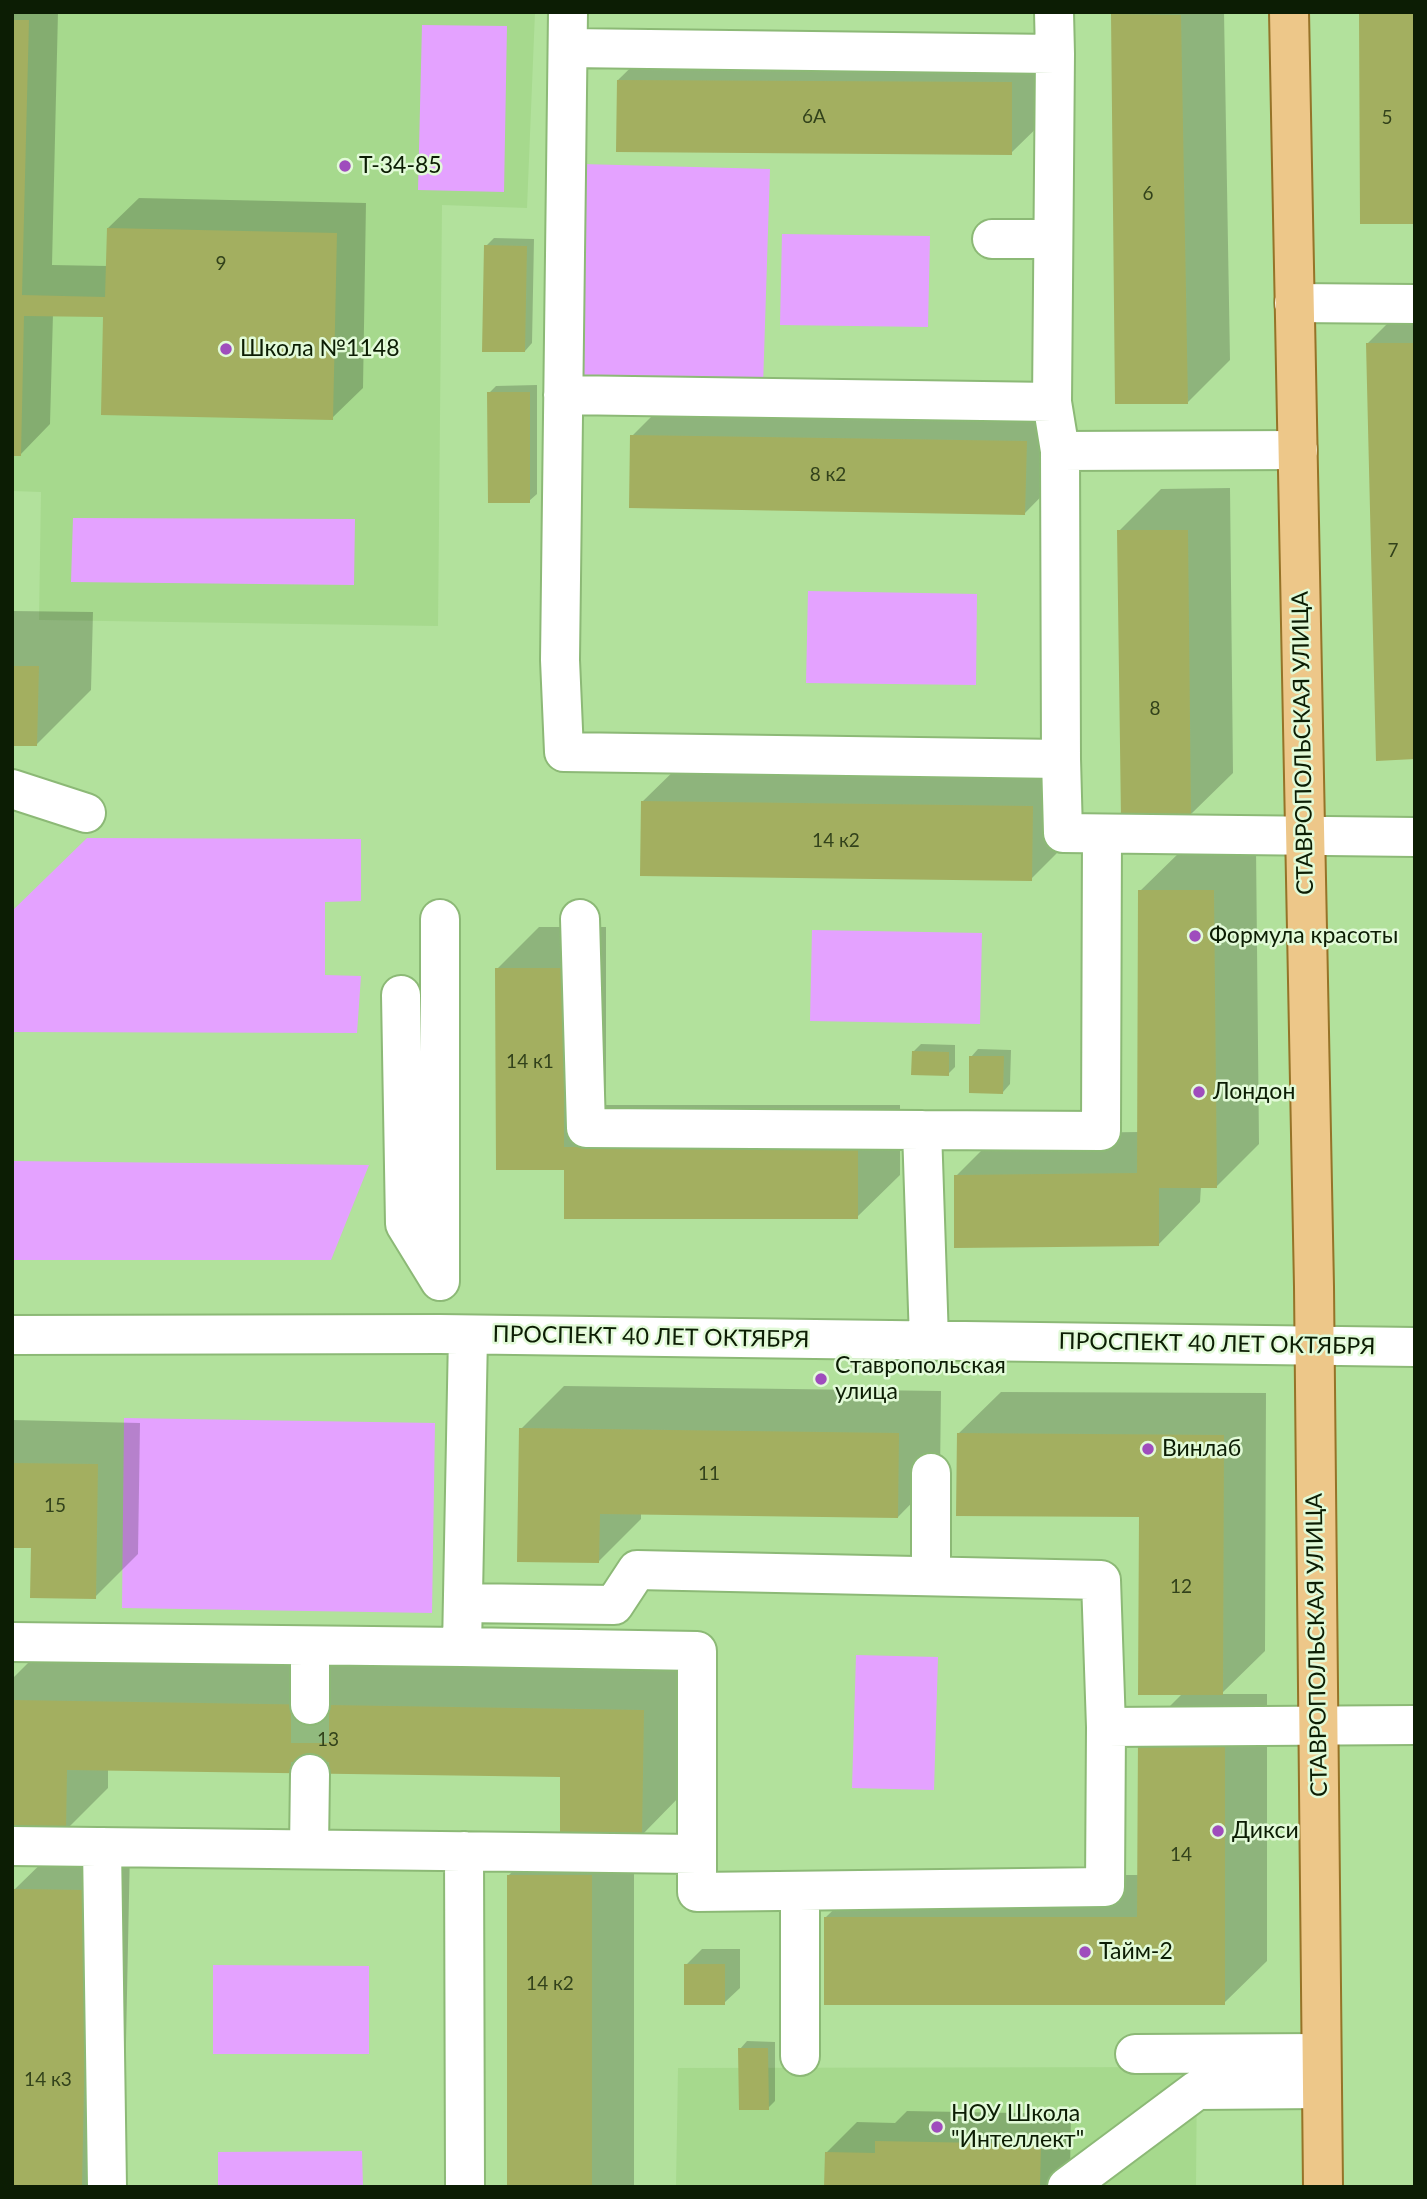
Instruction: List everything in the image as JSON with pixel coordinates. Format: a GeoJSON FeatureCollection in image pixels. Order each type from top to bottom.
{"type":"FeatureCollection","features":[{"type":"Feature","properties":{"kind":"main road","name":"СТАВРОПОЛЬСКАЯ УЛИЦА"},"geometry":{"type":"LineString","coordinates":[[1289,12],[1314,1345],[1323,2187]]}},
{"type":"Feature","properties":{"kind":"street"},"geometry":{"type":"LineString","coordinates":[[1054,12],[1052,402],[1060,451],[1063,833],[1415,837]]}},
{"type":"Feature","properties":{"kind":"street"},"geometry":{"type":"LineString","coordinates":[[1055,54],[568,30],[561,660],[564,752],[1061,758]]}},
{"type":"Feature","properties":{"kind":"street"},"geometry":{"type":"LineString","coordinates":[[992,239],[1053,239]]}},
{"type":"Feature","properties":{"kind":"street"},"geometry":{"type":"LineString","coordinates":[[1294,303],[1415,304]]}},
{"type":"Feature","properties":{"kind":"street"},"geometry":{"type":"LineString","coordinates":[[563,395],[1052,402]]}},
{"type":"Feature","properties":{"kind":"street"},"geometry":{"type":"LineString","coordinates":[[1060,451],[1298,450]]}},
{"type":"Feature","properties":{"kind":"street"},"geometry":{"type":"LineString","coordinates":[[12,789],[86,813]]}},
{"type":"Feature","properties":{"kind":"street"},"geometry":{"type":"LineString","coordinates":[[580,919],[586,1129],[1101,1131],[1102,834]]}},
{"type":"Feature","properties":{"kind":"street"},"geometry":{"type":"LineString","coordinates":[[440,919],[440,1281],[454,1335],[463,1603],[462,1647]]}},
{"type":"Feature","properties":{"kind":"street"},"geometry":{"type":"LineString","coordinates":[[401,995],[405,1224],[440,1281]]}},
{"type":"Feature","properties":{"kind":"street"},"geometry":{"type":"LineString","coordinates":[[922,1130],[929,1340]]}},
{"type":"Feature","properties":{"kind":"street","name":"ПРОСПЕКТ 40 ЛЕТ ОКТЯБРЯ"},"geometry":{"type":"LineString","coordinates":[[12,1335],[454,1335],[1415,1347]]}},
{"type":"Feature","properties":{"kind":"street"},"geometry":{"type":"LineString","coordinates":[[931,1473],[931,1576]]}},
{"type":"Feature","properties":{"kind":"street"},"geometry":{"type":"LineString","coordinates":[[12,1642],[696,1651],[697,1892],[1105,1887],[1106,1727],[1101,1580],[637,1570],[614,1605],[463,1603]]}},
{"type":"Feature","properties":{"kind":"street"},"geometry":{"type":"LineString","coordinates":[[310,1646],[310,1704]]}},
{"type":"Feature","properties":{"kind":"street"},"geometry":{"type":"LineString","coordinates":[[1106,1727],[1415,1725]]}},
{"type":"Feature","properties":{"kind":"street"},"geometry":{"type":"LineString","coordinates":[[309,1850],[310,1774]]}},
{"type":"Feature","properties":{"kind":"street"},"geometry":{"type":"LineString","coordinates":[[12,1846],[697,1854]]}},
{"type":"Feature","properties":{"kind":"street"},"geometry":{"type":"LineString","coordinates":[[102,1847],[107,2187]]}},
{"type":"Feature","properties":{"kind":"street"},"geometry":{"type":"LineString","coordinates":[[464,1851],[464,2187]]}},
{"type":"Feature","properties":{"kind":"street"},"geometry":{"type":"LineString","coordinates":[[800,1891],[800,2056]]}},
{"type":"Feature","properties":{"kind":"street"},"geometry":{"type":"LineString","coordinates":[[1135,2053],[1322,2071]]}},
{"type":"Feature","properties":{"kind":"street"},"geometry":{"type":"LineString","coordinates":[[1067,2187],[1196,2090],[1322,2071]]}},
{"type":"Feature","properties":{"kind":"shaded area","name":"Школа №1148"},"geometry":{"type":"Polygon","coordinates":[[[12,12],[535,12],[527,208],[442,205],[438,626],[39,620],[41,492],[12,491],[12,12]]]}},
{"type":"Feature","properties":{"kind":"shaded area"},"geometry":{"type":"Polygon","coordinates":[[[422,25],[507,26],[504,192],[418,190],[422,25]]]}},
{"type":"Feature","properties":{"kind":"shaded area"},"geometry":{"type":"Polygon","coordinates":[[[581,164],[770,169],[763,386],[575,381],[581,164]]]}},
{"type":"Feature","properties":{"kind":"shaded area"},"geometry":{"type":"Polygon","coordinates":[[[782,234],[930,236],[928,327],[780,325],[782,234]]]}},
{"type":"Feature","properties":{"kind":"shaded area"},"geometry":{"type":"Polygon","coordinates":[[[73,518],[355,519],[354,585],[71,582],[73,518]]]}},
{"type":"Feature","properties":{"kind":"shaded area"},"geometry":{"type":"Polygon","coordinates":[[[808,591],[977,594],[976,685],[806,683],[808,591]]]}},
{"type":"Feature","properties":{"kind":"shaded area"},"geometry":{"type":"Polygon","coordinates":[[[87,838],[361,839],[361,901],[325,902],[325,975],[361,976],[357,1033],[12,1032],[12,911],[87,838]]]}},
{"type":"Feature","properties":{"kind":"shaded area"},"geometry":{"type":"Polygon","coordinates":[[[812,930],[982,933],[980,1024],[810,1021],[812,930]]]}},
{"type":"Feature","properties":{"kind":"shaded area"},"geometry":{"type":"Polygon","coordinates":[[[12,1161],[369,1165],[331,1260],[12,1260],[12,1161]]]}},
{"type":"Feature","properties":{"kind":"shaded area"},"geometry":{"type":"Polygon","coordinates":[[[124,1418],[435,1423],[432,1613],[122,1608],[124,1418]]]}},
{"type":"Feature","properties":{"kind":"shaded area"},"geometry":{"type":"Polygon","coordinates":[[[856,1655],[938,1657],[934,1790],[852,1788],[856,1655]]]}},
{"type":"Feature","properties":{"kind":"shaded area"},"geometry":{"type":"Polygon","coordinates":[[[213,1965],[369,1966],[369,2054],[213,2054],[213,1965]]]}},
{"type":"Feature","properties":{"kind":"shaded area","name":"НОУ Школа \"Интеллект\""},"geometry":{"type":"Polygon","coordinates":[[[1197,2067],[1196,2187],[676,2187],[678,2068],[1197,2067]]]}},
{"type":"Feature","properties":{"kind":"shaded area"},"geometry":{"type":"Polygon","coordinates":[[[362,2151],[363,2187],[218,2187],[218,2152],[362,2151]]]}},
{"type":"Feature","properties":{"kind":"building"},"geometry":{"type":"Polygon","coordinates":[[[1359,12],[1415,12],[1415,224],[1360,224],[1359,12]]]}},
{"type":"Feature","properties":{"kind":"building"},"geometry":{"type":"Polygon","coordinates":[[[1111,14],[1181,15],[1188,404],[1115,404],[1111,14]]]}},
{"type":"Feature","properties":{"kind":"building"},"geometry":{"type":"Polygon","coordinates":[[[12,20],[29,20],[22,295],[105,297],[107,228],[337,233],[333,420],[101,415],[103,317],[24,316],[21,456],[12,456],[12,20]]]}},
{"type":"Feature","properties":{"kind":"building"},"geometry":{"type":"Polygon","coordinates":[[[617,80],[1012,82],[1012,155],[616,152],[617,80]]]}},
{"type":"Feature","properties":{"kind":"building"},"geometry":{"type":"Polygon","coordinates":[[[484,245],[527,246],[525,352],[482,352],[484,245]]]}},
{"type":"Feature","properties":{"kind":"building"},"geometry":{"type":"Polygon","coordinates":[[[1366,343],[1415,343],[1415,759],[1376,761],[1366,343]]]}},
{"type":"Feature","properties":{"kind":"building"},"geometry":{"type":"Polygon","coordinates":[[[487,392],[530,392],[530,503],[488,503],[487,392]]]}},
{"type":"Feature","properties":{"kind":"building"},"geometry":{"type":"Polygon","coordinates":[[[630,435],[1027,441],[1025,515],[629,508],[630,435]]]}},
{"type":"Feature","properties":{"kind":"building"},"geometry":{"type":"Polygon","coordinates":[[[1117,530],[1188,530],[1191,817],[1121,818],[1117,530]]]}},
{"type":"Feature","properties":{"kind":"building"},"geometry":{"type":"Polygon","coordinates":[[[12,666],[39,666],[37,746],[12,746],[12,666]]]}},
{"type":"Feature","properties":{"kind":"building"},"geometry":{"type":"Polygon","coordinates":[[[641,801],[1033,806],[1032,881],[640,876],[641,801]]]}},
{"type":"Feature","properties":{"kind":"building"},"geometry":{"type":"Polygon","coordinates":[[[1138,890],[1214,890],[1217,1188],[1159,1188],[1159,1246],[954,1248],[954,1175],[1137,1173],[1138,890]]]}},
{"type":"Feature","properties":{"kind":"building"},"geometry":{"type":"Polygon","coordinates":[[[495,968],[564,968],[564,1147],[858,1146],[858,1219],[564,1219],[564,1170],[496,1170],[495,968]]]}},
{"type":"Feature","properties":{"kind":"building"},"geometry":{"type":"Polygon","coordinates":[[[912,1051],[949,1052],[949,1076],[911,1075],[912,1051]]]}},
{"type":"Feature","properties":{"kind":"building"},"geometry":{"type":"Polygon","coordinates":[[[969,1056],[1004,1056],[1003,1094],[969,1093],[969,1056]]]}},
{"type":"Feature","properties":{"kind":"building"},"geometry":{"type":"Polygon","coordinates":[[[519,1428],[899,1433],[898,1518],[600,1514],[599,1563],[517,1562],[519,1428]]]}},
{"type":"Feature","properties":{"kind":"building"},"geometry":{"type":"Polygon","coordinates":[[[957,1433],[1224,1435],[1223,1695],[1138,1695],[1139,1517],[956,1516],[957,1433]]]}},
{"type":"Feature","properties":{"kind":"building"},"geometry":{"type":"Polygon","coordinates":[[[12,1463],[98,1464],[96,1599],[30,1598],[31,1548],[12,1548],[12,1463]]]}},
{"type":"Feature","properties":{"kind":"building"},"geometry":{"type":"Polygon","coordinates":[[[12,1700],[644,1710],[642,1836],[560,1835],[560,1777],[67,1770],[66,1832],[12,1831],[12,1700]]]}},
{"type":"Feature","properties":{"kind":"building"},"geometry":{"type":"Polygon","coordinates":[[[1138,1736],[1225,1736],[1225,2005],[824,2005],[824,1917],[1137,1917],[1138,1736]]]}},
{"type":"Feature","properties":{"kind":"building"},"geometry":{"type":"Polygon","coordinates":[[[507,1875],[592,1875],[592,2187],[507,2187],[507,1875]]]}},
{"type":"Feature","properties":{"kind":"building"},"geometry":{"type":"Polygon","coordinates":[[[14,1889],[88,1890],[82,2187],[12,2187],[14,1889]]]}},
{"type":"Feature","properties":{"kind":"building"},"geometry":{"type":"Polygon","coordinates":[[[684,1964],[725,1964],[725,2005],[684,2005],[684,1964]]]}},
{"type":"Feature","properties":{"kind":"building"},"geometry":{"type":"Polygon","coordinates":[[[738,2048],[768,2048],[769,2110],[739,2110],[738,2048]]]}},
{"type":"Feature","properties":{"kind":"building"},"geometry":{"type":"Polygon","coordinates":[[[875,2141],[1041,2144],[1040,2187],[824,2187],[825,2152],[875,2153],[875,2141]]]}},
{"type":"Feature","properties":{"kind":"tunnel"},"geometry":{"type":"LineString","coordinates":[[310,1705],[310,1774]]}},
{"type":"Feature","properties":{"kind":"place","name":"Т-34-85"},"geometry":{"type":"Point","coordinates":[345,166]}},
{"type":"Feature","properties":{"kind":"place","name":"Школа №1148"},"geometry":{"type":"Point","coordinates":[226,349]}},
{"type":"Feature","properties":{"kind":"place","name":"Формула красоты"},"geometry":{"type":"Point","coordinates":[1195,936]}},
{"type":"Feature","properties":{"kind":"place","name":"Лондон"},"geometry":{"type":"Point","coordinates":[1199,1092]}},
{"type":"Feature","properties":{"kind":"place","name":"Ставропольская улица"},"geometry":{"type":"Point","coordinates":[821,1379]}},
{"type":"Feature","properties":{"kind":"place","name":"Винлаб"},"geometry":{"type":"Point","coordinates":[1148,1449]}},
{"type":"Feature","properties":{"kind":"place","name":"Дикси"},"geometry":{"type":"Point","coordinates":[1218,1831]}},
{"type":"Feature","properties":{"kind":"place","name":"Тайм-2"},"geometry":{"type":"Point","coordinates":[1085,1952]}},
{"type":"Feature","properties":{"kind":"place","name":"НОУ Школа \"Интеллект\""},"geometry":{"type":"Point","coordinates":[937,2127]}}]}
